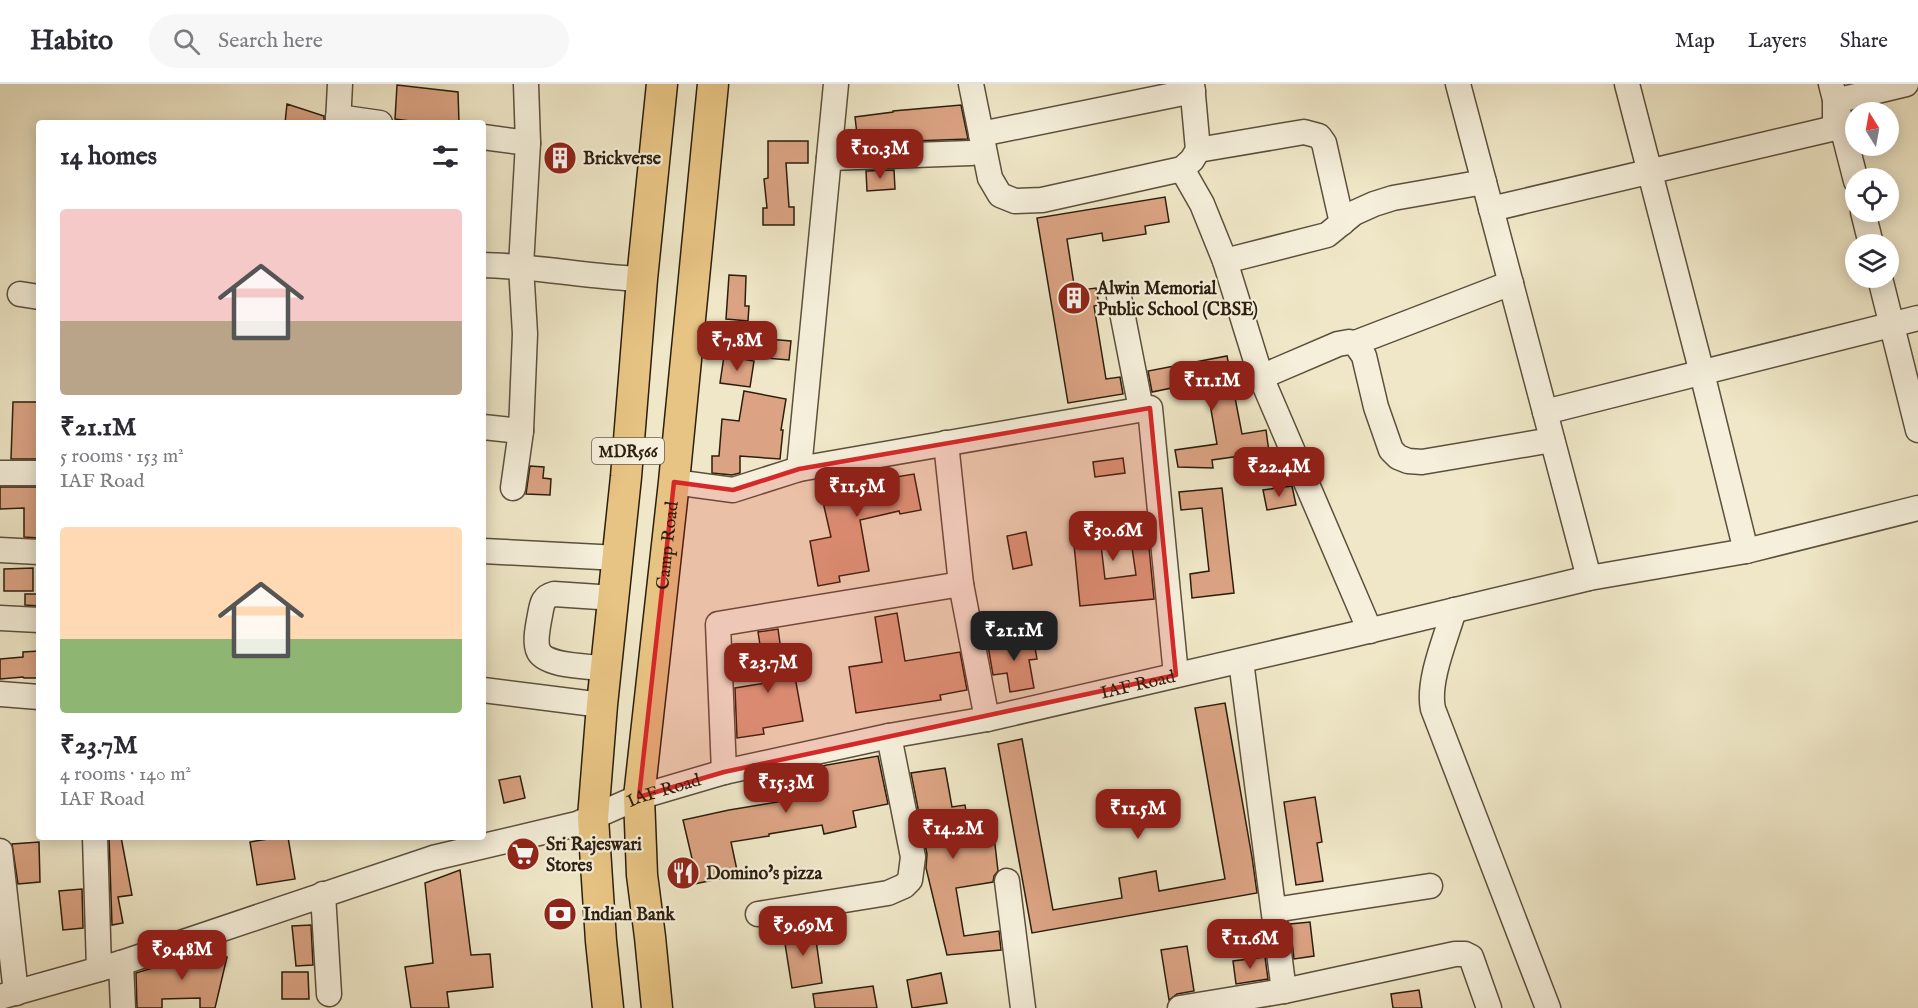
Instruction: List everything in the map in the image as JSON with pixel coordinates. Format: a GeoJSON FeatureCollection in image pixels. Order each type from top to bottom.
{"type":"FeatureCollection","features":[{"type":"Feature","properties":{"kind":"main road","name":"MDR566"},"geometry":{"type":"LineString","coordinates":[[608,1008],[593,818],[662,84]]}},
{"type":"Feature","properties":{"kind":"main road","name":"Camp Road"},"geometry":{"type":"LineString","coordinates":[[657,1008],[642,875],[639,797],[674,483],[713,84]]}},
{"type":"Feature","properties":{"kind":"street"},"geometry":{"type":"LineString","coordinates":[[338,120],[340,84]]}},
{"type":"Feature","properties":{"kind":"street"},"geometry":{"type":"LineString","coordinates":[[513,488],[521,431],[525,334],[521,266],[528,143],[526,84]]}},
{"type":"Feature","properties":{"kind":"street"},"geometry":{"type":"LineString","coordinates":[[799,469],[836,84]]}},
{"type":"Feature","properties":{"kind":"street"},"geometry":{"type":"LineString","coordinates":[[829,158],[976,144],[1192,88],[1198,150],[1192,160],[1182,169],[1042,200],[1015,201],[1000,195],[990,178],[976,144],[971,84]]}},
{"type":"Feature","properties":{"kind":"street"},"geometry":{"type":"LineString","coordinates":[[1458,84],[1589,578]]}},
{"type":"Feature","properties":{"kind":"street"},"geometry":{"type":"LineString","coordinates":[[1627,84],[1746,551]]}},
{"type":"Feature","properties":{"kind":"street"},"geometry":{"type":"LineString","coordinates":[[1833,93],[1906,84]]}},
{"type":"Feature","properties":{"kind":"street"},"geometry":{"type":"LineString","coordinates":[[1491,209],[1835,128],[1833,93]]}},
{"type":"Feature","properties":{"kind":"street"},"geometry":{"type":"LineString","coordinates":[[1833,93],[1853,168]]}},
{"type":"Feature","properties":{"kind":"street"},"geometry":{"type":"LineString","coordinates":[[1198,150],[1304,132],[1319,136],[1324,143],[1342,223]]}},
{"type":"Feature","properties":{"kind":"street"},"geometry":{"type":"LineString","coordinates":[[486,137],[528,143]]}},
{"type":"Feature","properties":{"kind":"street"},"geometry":{"type":"LineString","coordinates":[[1182,169],[1202,204],[1225,261],[1261,377],[1360,633]]}},
{"type":"Feature","properties":{"kind":"street"},"geometry":{"type":"LineString","coordinates":[[1225,261],[1327,235],[1354,213],[1393,198],[1484,182]]}},
{"type":"Feature","properties":{"kind":"street"},"geometry":{"type":"LineString","coordinates":[[486,265],[521,266],[642,279]]}},
{"type":"Feature","properties":{"kind":"street"},"geometry":{"type":"LineString","coordinates":[[1355,344],[1511,283]]}},
{"type":"Feature","properties":{"kind":"street"},"geometry":{"type":"LineString","coordinates":[[1883,288],[1918,430]]}},
{"type":"Feature","properties":{"kind":"street"},"geometry":{"type":"LineString","coordinates":[[1119,297],[1146,408],[1176,675]]}},
{"type":"Feature","properties":{"kind":"street"},"geometry":{"type":"LineString","coordinates":[[1545,412],[1918,318]]}},
{"type":"Feature","properties":{"kind":"street"},"geometry":{"type":"LineString","coordinates":[[1261,377],[1338,344],[1349,342],[1355,344],[1364,356],[1376,406],[1391,450],[1398,457],[1408,461],[1422,462],[1552,440]]}},
{"type":"Feature","properties":{"kind":"street"},"geometry":{"type":"LineString","coordinates":[[674,483],[734,490],[799,469],[1146,408]]}},
{"type":"Feature","properties":{"kind":"street"},"geometry":{"type":"LineString","coordinates":[[486,427],[521,431]]}},
{"type":"Feature","properties":{"kind":"street"},"geometry":{"type":"LineString","coordinates":[[946,443],[961,584],[987,718]]}},
{"type":"Feature","properties":{"kind":"street"},"geometry":{"type":"LineString","coordinates":[[0,473],[36,473]]}},
{"type":"Feature","properties":{"kind":"street","name":"IAF Road"},"geometry":{"type":"LineString","coordinates":[[8,995],[110,966],[433,858],[577,824],[639,797],[724,772],[889,736],[987,718],[1241,661],[1589,578],[1746,551],[1918,508]]}},
{"type":"Feature","properties":{"kind":"street"},"geometry":{"type":"LineString","coordinates":[[0,550],[36,552]]}},
{"type":"Feature","properties":{"kind":"street"},"geometry":{"type":"LineString","coordinates":[[486,551],[619,558]]}},
{"type":"Feature","properties":{"kind":"street"},"geometry":{"type":"LineString","coordinates":[[724,772],[718,624],[961,584]]}},
{"type":"Feature","properties":{"kind":"street"},"geometry":{"type":"LineString","coordinates":[[606,668],[546,659],[540,653],[537,644],[539,623],[543,602],[547,596],[554,594],[614,598]]}},
{"type":"Feature","properties":{"kind":"street"},"geometry":{"type":"LineString","coordinates":[[1454,610],[1433,682],[1431,697],[1433,709],[1548,1008]]}},
{"type":"Feature","properties":{"kind":"street"},"geometry":{"type":"LineString","coordinates":[[0,618],[36,621]]}},
{"type":"Feature","properties":{"kind":"street"},"geometry":{"type":"LineString","coordinates":[[1241,661],[1284,991]]}},
{"type":"Feature","properties":{"kind":"street"},"geometry":{"type":"LineString","coordinates":[[486,690],[602,705]]}},
{"type":"Feature","properties":{"kind":"street"},"geometry":{"type":"LineString","coordinates":[[0,694],[36,697]]}},
{"type":"Feature","properties":{"kind":"street"},"geometry":{"type":"LineString","coordinates":[[758,914],[888,893],[904,886],[910,880],[913,857],[889,736]]}},
{"type":"Feature","properties":{"kind":"street"},"geometry":{"type":"LineString","coordinates":[[95,840],[110,966],[123,1008]]}},
{"type":"Feature","properties":{"kind":"street"},"geometry":{"type":"LineString","coordinates":[[0,851],[8,995]]}},
{"type":"Feature","properties":{"kind":"street"},"geometry":{"type":"LineString","coordinates":[[1007,881],[1023,1008]]}},
{"type":"Feature","properties":{"kind":"street"},"geometry":{"type":"LineString","coordinates":[[1274,910],[1430,885]]}},
{"type":"Feature","properties":{"kind":"street"},"geometry":{"type":"LineString","coordinates":[[323,894],[329,994]]}},
{"type":"Feature","properties":{"kind":"street"},"geometry":{"type":"LineString","coordinates":[[1180,1008],[1284,991],[1465,954],[1471,957],[1489,1008]]}},
{"type":"Feature","properties":{"kind":"highlighted area"},"geometry":{"type":"Polygon","coordinates":[[[1150,408],[1176,675],[724,772],[639,797],[674,482],[733,490],[799,469],[1150,408]]]}},
{"type":"Feature","properties":{"kind":"building"},"geometry":{"type":"Polygon","coordinates":[[[397,85],[458,92],[459,120],[395,119],[397,85]]]}},
{"type":"Feature","properties":{"kind":"building"},"geometry":{"type":"Polygon","coordinates":[[[287,104],[324,116],[324,120],[285,120],[287,104]]]}},
{"type":"Feature","properties":{"kind":"building"},"geometry":{"type":"Polygon","coordinates":[[[961,105],[968,139],[858,143],[855,117],[961,105]]]}},
{"type":"Feature","properties":{"kind":"building"},"geometry":{"type":"Polygon","coordinates":[[[768,141],[808,141],[808,163],[786,163],[789,207],[794,207],[794,225],[763,225],[763,208],[767,208],[764,179],[768,178],[768,141]]]}},
{"type":"Feature","properties":{"kind":"building","name":"Brickverse"},"geometry":{"type":"Polygon","coordinates":[[[568,145],[567,170],[551,169],[552,147],[568,145]]]}},
{"type":"Feature","properties":{"kind":"building"},"geometry":{"type":"Polygon","coordinates":[[[894,170],[895,189],[867,191],[866,171],[894,170]]]}},
{"type":"Feature","properties":{"kind":"building","name":"Alwin Memorial Public School (CBSE)"},"geometry":{"type":"Polygon","coordinates":[[[1165,197],[1169,222],[1145,226],[1146,234],[1103,241],[1102,233],[1067,239],[1075,291],[1096,288],[1099,305],[1094,306],[1106,379],[1120,377],[1123,394],[1068,403],[1037,218],[1165,197]]]}},
{"type":"Feature","properties":{"kind":"building"},"geometry":{"type":"Polygon","coordinates":[[[729,275],[746,276],[745,306],[749,306],[748,321],[726,319],[729,275]]]}},
{"type":"Feature","properties":{"kind":"building"},"geometry":{"type":"Polygon","coordinates":[[[755,338],[791,341],[789,360],[753,357],[755,338]]]}},
{"type":"Feature","properties":{"kind":"building"},"geometry":{"type":"Polygon","coordinates":[[[724,356],[754,361],[750,387],[720,383],[724,356]]]}},
{"type":"Feature","properties":{"kind":"building"},"geometry":{"type":"Polygon","coordinates":[[[1227,356],[1242,434],[1266,430],[1269,452],[1212,460],[1213,468],[1178,467],[1175,450],[1217,444],[1206,381],[1152,392],[1148,371],[1227,356]]]}},
{"type":"Feature","properties":{"kind":"building"},"geometry":{"type":"Polygon","coordinates":[[[744,391],[786,399],[781,430],[783,430],[780,459],[740,456],[740,473],[732,475],[712,473],[712,456],[719,456],[722,419],[739,421],[744,391]]]}},
{"type":"Feature","properties":{"kind":"building"},"geometry":{"type":"Polygon","coordinates":[[[13,402],[36,402],[36,459],[11,459],[13,402]]]}},
{"type":"Feature","properties":{"kind":"building"},"geometry":{"type":"Polygon","coordinates":[[[1123,458],[1125,473],[1095,477],[1093,462],[1123,458]]]}},
{"type":"Feature","properties":{"kind":"building"},"geometry":{"type":"Polygon","coordinates":[[[530,466],[544,467],[543,478],[551,479],[550,495],[526,494],[530,466]]]}},
{"type":"Feature","properties":{"kind":"building"},"geometry":{"type":"Polygon","coordinates":[[[888,468],[890,478],[914,474],[921,510],[900,514],[899,511],[860,520],[869,571],[839,576],[840,582],[818,586],[810,541],[831,537],[818,480],[888,468]]]}},
{"type":"Feature","properties":{"kind":"building"},"geometry":{"type":"Polygon","coordinates":[[[1292,486],[1296,505],[1267,510],[1263,490],[1292,486]]]}},
{"type":"Feature","properties":{"kind":"building"},"geometry":{"type":"Polygon","coordinates":[[[0,487],[36,487],[36,538],[24,537],[24,508],[0,509],[0,487]]]}},
{"type":"Feature","properties":{"kind":"building"},"geometry":{"type":"Polygon","coordinates":[[[1222,488],[1234,593],[1192,598],[1190,574],[1209,571],[1202,508],[1181,510],[1179,492],[1222,488]]]}},
{"type":"Feature","properties":{"kind":"building"},"geometry":{"type":"Polygon","coordinates":[[[1146,517],[1154,599],[1080,606],[1072,524],[1146,517]],[[1131,541],[1101,545],[1105,579],[1136,575],[1131,541]]]}},
{"type":"Feature","properties":{"kind":"building"},"geometry":{"type":"Polygon","coordinates":[[[1026,532],[1032,565],[1013,569],[1007,536],[1026,532]]]}},
{"type":"Feature","properties":{"kind":"building"},"geometry":{"type":"Polygon","coordinates":[[[33,568],[33,591],[4,591],[4,569],[33,568]]]}},
{"type":"Feature","properties":{"kind":"building"},"geometry":{"type":"Polygon","coordinates":[[[25,594],[36,594],[36,606],[25,605],[25,594]]]}},
{"type":"Feature","properties":{"kind":"building"},"geometry":{"type":"Polygon","coordinates":[[[897,613],[905,661],[960,652],[967,690],[940,695],[941,700],[856,713],[849,667],[882,662],[875,617],[897,613]]]}},
{"type":"Feature","properties":{"kind":"building"},"geometry":{"type":"Polygon","coordinates":[[[778,629],[785,679],[795,677],[803,721],[763,728],[764,734],[737,738],[735,688],[766,683],[758,632],[778,629]]]}},
{"type":"Feature","properties":{"kind":"building"},"geometry":{"type":"Polygon","coordinates":[[[1033,636],[1037,659],[1029,660],[1034,688],[1010,692],[1007,673],[993,675],[988,646],[1033,636]]]}},
{"type":"Feature","properties":{"kind":"building"},"geometry":{"type":"Polygon","coordinates":[[[36,651],[36,678],[0,679],[0,659],[23,657],[23,652],[36,651]]]}},
{"type":"Feature","properties":{"kind":"building"},"geometry":{"type":"Polygon","coordinates":[[[1225,703],[1257,893],[1032,933],[998,744],[1022,739],[1053,910],[1122,898],[1119,878],[1156,871],[1159,891],[1225,879],[1195,708],[1225,703]]]}},
{"type":"Feature","properties":{"kind":"building"},"geometry":{"type":"Polygon","coordinates":[[[878,756],[888,804],[853,811],[856,827],[824,834],[822,825],[731,842],[738,875],[694,884],[690,868],[694,867],[683,820],[778,802],[774,780],[812,774],[810,768],[878,756]]]}},
{"type":"Feature","properties":{"kind":"building"},"geometry":{"type":"Polygon","coordinates":[[[945,768],[952,807],[965,805],[970,839],[994,836],[998,871],[993,882],[956,888],[964,936],[999,931],[1001,950],[947,955],[926,868],[927,854],[911,773],[945,768]]]}},
{"type":"Feature","properties":{"kind":"building"},"geometry":{"type":"Polygon","coordinates":[[[520,776],[525,798],[504,803],[499,780],[520,776]]]}},
{"type":"Feature","properties":{"kind":"building"},"geometry":{"type":"Polygon","coordinates":[[[1315,797],[1322,842],[1317,843],[1323,881],[1296,885],[1284,802],[1315,797]]]}},
{"type":"Feature","properties":{"kind":"building"},"geometry":{"type":"Polygon","coordinates":[[[109,840],[122,840],[132,895],[118,897],[123,923],[112,925],[109,840]]]}},
{"type":"Feature","properties":{"kind":"building"},"geometry":{"type":"Polygon","coordinates":[[[288,840],[295,879],[257,885],[250,842],[288,840]]]}},
{"type":"Feature","properties":{"kind":"building"},"geometry":{"type":"Polygon","coordinates":[[[39,842],[40,882],[18,884],[12,844],[39,842]]]}},
{"type":"Feature","properties":{"kind":"building"},"geometry":{"type":"Polygon","coordinates":[[[460,870],[471,955],[490,954],[493,987],[447,992],[449,1008],[411,1008],[405,967],[433,963],[425,883],[460,870]]]}},
{"type":"Feature","properties":{"kind":"building"},"geometry":{"type":"Polygon","coordinates":[[[82,889],[83,928],[63,930],[59,891],[82,889]]]}},
{"type":"Feature","properties":{"kind":"building"},"geometry":{"type":"Polygon","coordinates":[[[1310,922],[1314,956],[1294,959],[1290,924],[1310,922]]]}},
{"type":"Feature","properties":{"kind":"building"},"geometry":{"type":"Polygon","coordinates":[[[311,925],[313,965],[296,966],[292,926],[311,925]]]}},
{"type":"Feature","properties":{"kind":"building"},"geometry":{"type":"Polygon","coordinates":[[[814,926],[822,983],[792,988],[783,931],[814,926]]]}},
{"type":"Feature","properties":{"kind":"building"},"geometry":{"type":"Polygon","coordinates":[[[1187,946],[1194,991],[1177,994],[1169,1000],[1161,950],[1187,946]]]}},
{"type":"Feature","properties":{"kind":"building"},"geometry":{"type":"Polygon","coordinates":[[[205,952],[227,957],[215,1008],[200,1008],[200,998],[162,999],[162,1008],[137,1008],[136,973],[205,952]]]}},
{"type":"Feature","properties":{"kind":"building"},"geometry":{"type":"Polygon","coordinates":[[[1265,957],[1268,979],[1236,984],[1233,961],[1265,957]]]}},
{"type":"Feature","properties":{"kind":"building"},"geometry":{"type":"Polygon","coordinates":[[[282,972],[308,972],[309,999],[282,999],[282,972]]]}},
{"type":"Feature","properties":{"kind":"building"},"geometry":{"type":"Polygon","coordinates":[[[941,973],[947,1003],[912,1008],[907,980],[941,973]]]}},
{"type":"Feature","properties":{"kind":"building"},"geometry":{"type":"Polygon","coordinates":[[[873,986],[877,1008],[815,1008],[813,994],[873,986]]]}},
{"type":"Feature","properties":{"kind":"building"},"geometry":{"type":"Polygon","coordinates":[[[1419,990],[1422,1008],[1393,1008],[1391,994],[1419,990]]]}},
{"type":"Feature","properties":{"kind":"place","name":"Brickverse"},"geometry":{"type":"Point","coordinates":[560,158]}},
{"type":"Feature","properties":{"kind":"place","name":"Alwin Memorial Public School (CBSE)"},"geometry":{"type":"Point","coordinates":[1074,298]}},
{"type":"Feature","properties":{"kind":"place","name":"Sri Rajeswari Stores"},"geometry":{"type":"Point","coordinates":[523,854]}},
{"type":"Feature","properties":{"kind":"place","name":"Domino's pizza"},"geometry":{"type":"Point","coordinates":[683,873]}},
{"type":"Feature","properties":{"kind":"place","name":"Indian Bank"},"geometry":{"type":"Point","coordinates":[560,914]}}]}
